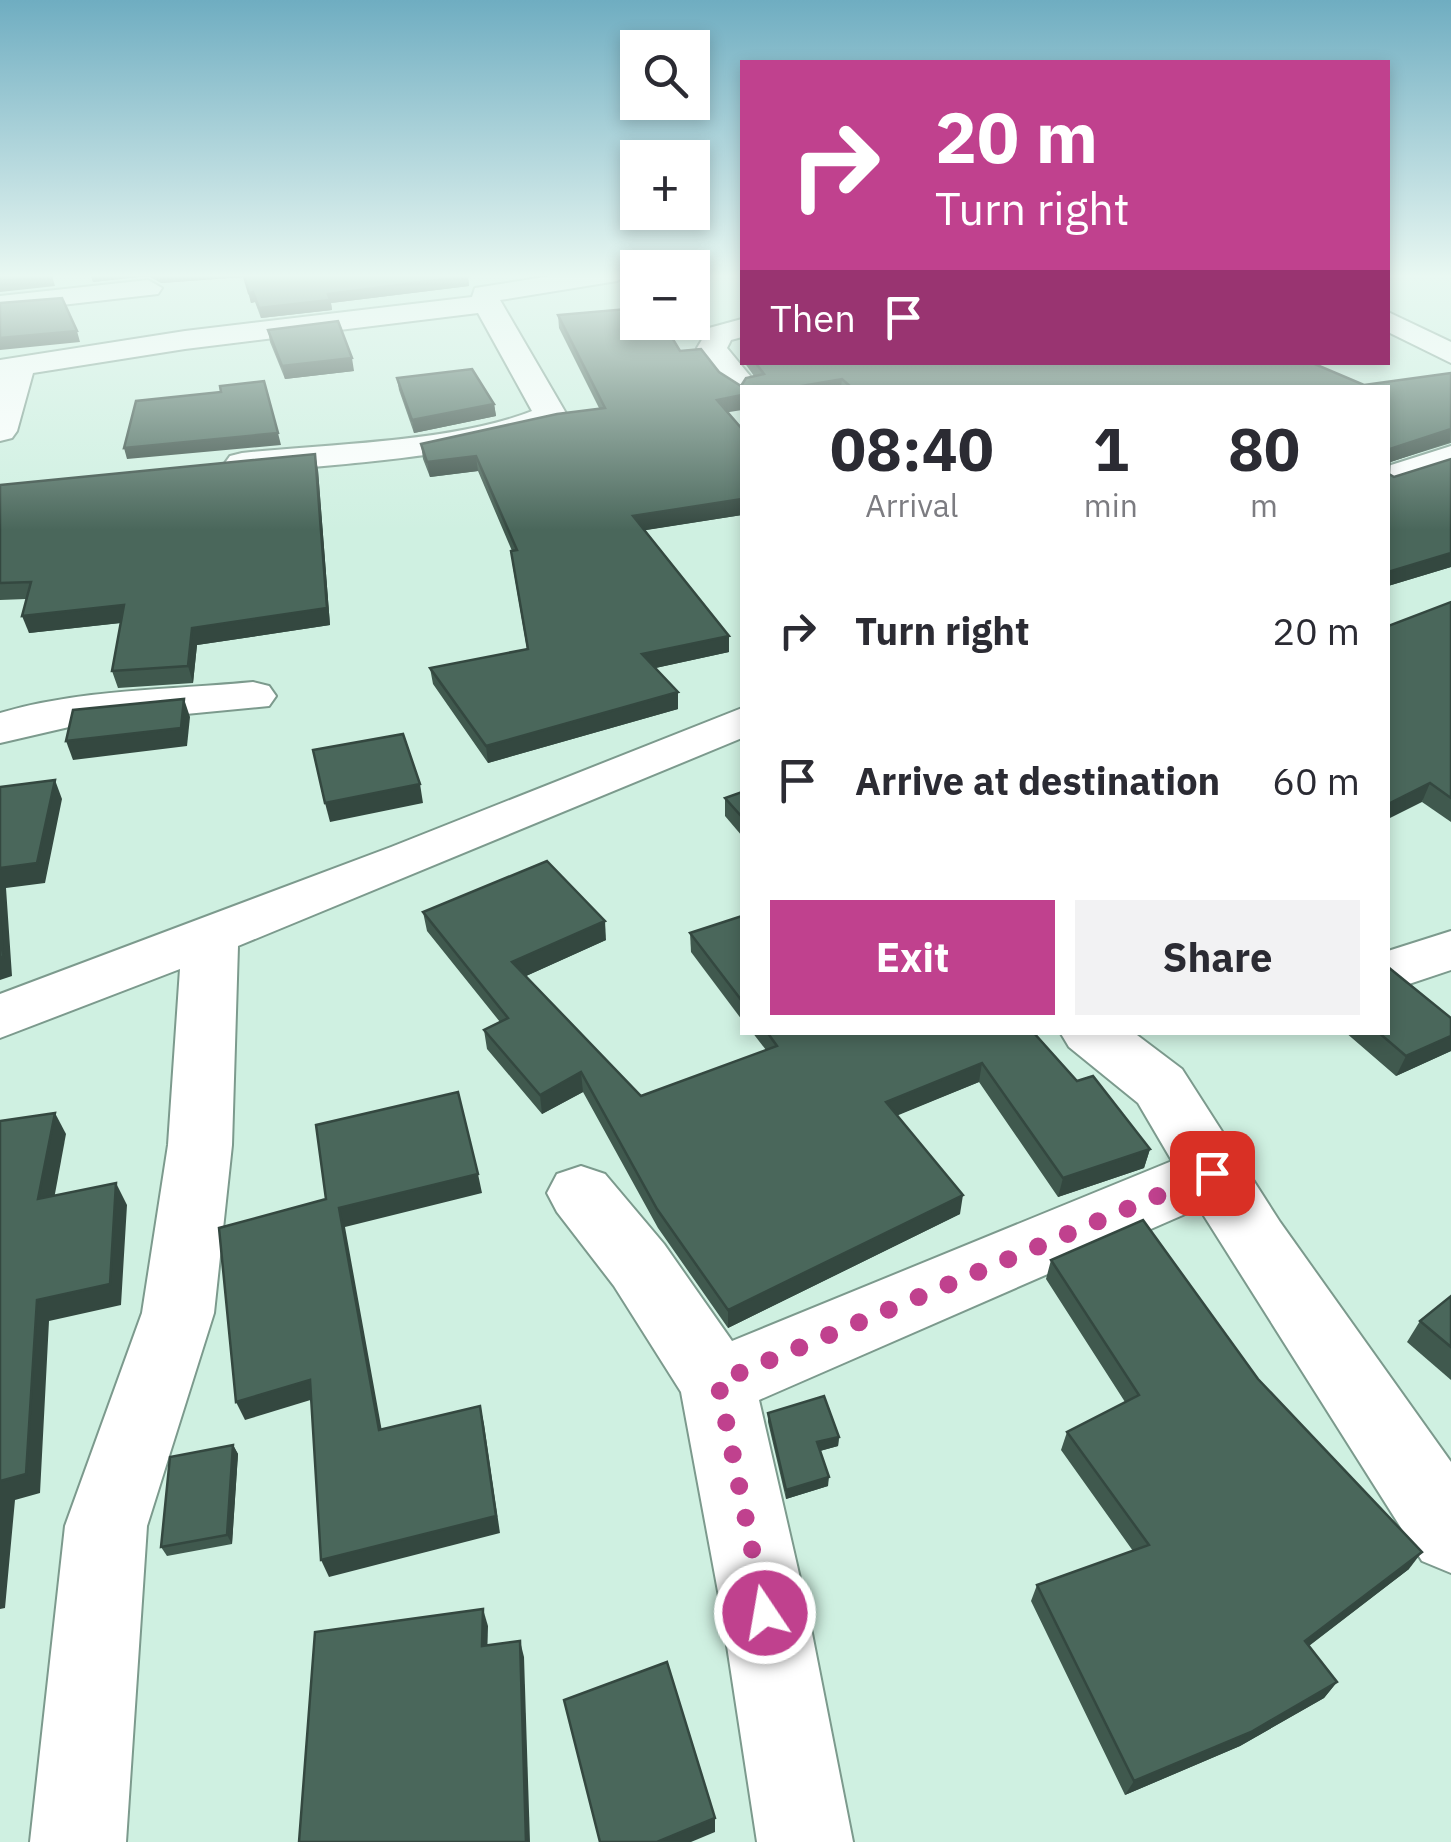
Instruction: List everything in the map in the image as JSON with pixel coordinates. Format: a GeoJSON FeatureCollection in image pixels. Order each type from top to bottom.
{"type":"FeatureCollection","features":[{"type":"Feature","properties":{"kind":"street"},"geometry":{"type":"LineString","coordinates":[[0,431],[10,368],[66,359]]}},
{"type":"Feature","properties":{"kind":"street"},"geometry":{"type":"LineString","coordinates":[[209,466],[418,446],[541,421],[551,416],[520,359]]}},
{"type":"Feature","properties":{"kind":"street"},"geometry":{"type":"LineString","coordinates":[[719,359],[728,374],[742,385]]}},
{"type":"Feature","properties":{"kind":"street"},"geometry":{"type":"LineString","coordinates":[[1390,477],[1451,456]]}},
{"type":"Feature","properties":{"kind":"street"},"geometry":{"type":"LineString","coordinates":[[0,729],[10,722],[66,714],[254,696]]}},
{"type":"Feature","properties":{"kind":"street"},"geometry":{"type":"LineString","coordinates":[[0,1017],[740,723]]}},
{"type":"Feature","properties":{"kind":"street"},"geometry":{"type":"LineString","coordinates":[[78,1842],[106,1526],[178,1312],[200,1145],[210,936]]}},
{"type":"Feature","properties":{"kind":"street"},"geometry":{"type":"LineString","coordinates":[[1390,970],[1451,950]]}},
{"type":"Feature","properties":{"kind":"street"},"geometry":{"type":"LineString","coordinates":[[1094,1035],[1160,1086],[1212,1173],[1451,1532]]}},
{"type":"Feature","properties":{"kind":"street"},"geometry":{"type":"LineString","coordinates":[[718,1382],[1212,1173]]}},
{"type":"Feature","properties":{"kind":"street"},"geometry":{"type":"LineString","coordinates":[[580,1193],[640,1265],[718,1382],[765,1613],[805,1842]]}},
{"type":"Feature","properties":{"kind":"building"},"geometry":{"type":"Polygon","coordinates":[[[279,359],[344,359],[282,366],[279,359]]]}},
{"type":"Feature","properties":{"kind":"building"},"geometry":{"type":"Polygon","coordinates":[[[580,359],[709,359],[719,372],[740,385],[740,395],[717,400],[740,427],[740,499],[633,516],[729,636],[642,654],[678,692],[486,746],[430,668],[528,649],[511,551],[517,550],[476,456],[427,462],[421,444],[557,414],[605,408],[580,359]]]}},
{"type":"Feature","properties":{"kind":"building"},"geometry":{"type":"Polygon","coordinates":[[[757,365],[1317,365],[1364,385],[849,385],[842,379],[807,385],[742,385],[746,378],[764,374],[757,365]]]}},
{"type":"Feature","properties":{"kind":"building"},"geometry":{"type":"Polygon","coordinates":[[[472,369],[494,404],[412,420],[397,378],[472,369]]]}},
{"type":"Feature","properties":{"kind":"building"},"geometry":{"type":"Polygon","coordinates":[[[1451,373],[1451,429],[1390,449],[1390,385],[1364,385],[1451,373]]]}},
{"type":"Feature","properties":{"kind":"building"},"geometry":{"type":"Polygon","coordinates":[[[264,381],[278,433],[124,448],[136,401],[221,392],[220,386],[264,381]]]}},
{"type":"Feature","properties":{"kind":"building"},"geometry":{"type":"Polygon","coordinates":[[[315,454],[327,608],[192,628],[188,666],[112,671],[124,605],[22,616],[31,582],[0,583],[0,485],[315,454]]]}},
{"type":"Feature","properties":{"kind":"building"},"geometry":{"type":"Polygon","coordinates":[[[1451,459],[1451,553],[1390,571],[1390,475],[1394,477],[1451,459]]]}},
{"type":"Feature","properties":{"kind":"building"},"geometry":{"type":"Polygon","coordinates":[[[1451,602],[1451,798],[1430,783],[1390,803],[1390,625],[1451,602]]]}},
{"type":"Feature","properties":{"kind":"building"},"geometry":{"type":"Polygon","coordinates":[[[184,699],[181,728],[66,741],[73,710],[184,699]]]}},
{"type":"Feature","properties":{"kind":"building"},"geometry":{"type":"Polygon","coordinates":[[[403,734],[420,784],[325,803],[313,750],[403,734]]]}},
{"type":"Feature","properties":{"kind":"building"},"geometry":{"type":"Polygon","coordinates":[[[55,780],[37,863],[0,868],[0,787],[55,780]]]}},
{"type":"Feature","properties":{"kind":"building"},"geometry":{"type":"Polygon","coordinates":[[[740,793],[740,815],[725,798],[740,793]]]}},
{"type":"Feature","properties":{"kind":"building"},"geometry":{"type":"Polygon","coordinates":[[[547,861],[605,921],[512,962],[641,1096],[777,1046],[769,1035],[1036,1035],[1077,1081],[1093,1076],[1150,1149],[1063,1178],[982,1063],[886,1102],[963,1195],[728,1310],[657,1209],[581,1072],[540,1095],[484,1030],[508,1018],[423,912],[547,861]]]}},
{"type":"Feature","properties":{"kind":"building"},"geometry":{"type":"Polygon","coordinates":[[[0,915],[3,957],[0,957],[0,915]]]}},
{"type":"Feature","properties":{"kind":"building"},"geometry":{"type":"Polygon","coordinates":[[[740,917],[740,998],[690,933],[740,917]]]}},
{"type":"Feature","properties":{"kind":"building"},"geometry":{"type":"Polygon","coordinates":[[[1390,969],[1451,1018],[1451,1036],[1406,1056],[1382,1035],[1390,1035],[1390,969]]]}},
{"type":"Feature","properties":{"kind":"building"},"geometry":{"type":"Polygon","coordinates":[[[458,1092],[478,1174],[339,1208],[379,1430],[480,1406],[496,1516],[321,1560],[310,1380],[236,1402],[219,1228],[326,1199],[316,1125],[458,1092]]]}},
{"type":"Feature","properties":{"kind":"building"},"geometry":{"type":"Polygon","coordinates":[[[55,1113],[38,1199],[116,1183],[110,1284],[37,1300],[26,1474],[0,1481],[0,1121],[55,1113]]]}},
{"type":"Feature","properties":{"kind":"building"},"geometry":{"type":"Polygon","coordinates":[[[1143,1220],[1258,1379],[1422,1552],[1305,1641],[1337,1682],[1251,1732],[1134,1781],[1037,1585],[1149,1545],[1067,1432],[1139,1395],[1051,1260],[1143,1220]]]}},
{"type":"Feature","properties":{"kind":"building"},"geometry":{"type":"Polygon","coordinates":[[[1451,1296],[1451,1347],[1420,1321],[1451,1296]]]}},
{"type":"Feature","properties":{"kind":"building"},"geometry":{"type":"Polygon","coordinates":[[[824,1396],[839,1437],[817,1442],[829,1477],[786,1490],[768,1413],[824,1396]]]}},
{"type":"Feature","properties":{"kind":"building"},"geometry":{"type":"Polygon","coordinates":[[[233,1445],[227,1535],[161,1547],[170,1457],[233,1445]]]}},
{"type":"Feature","properties":{"kind":"building"},"geometry":{"type":"Polygon","coordinates":[[[483,1609],[482,1646],[520,1641],[526,1842],[299,1842],[315,1632],[483,1609]]]}},
{"type":"Feature","properties":{"kind":"building"},"geometry":{"type":"Polygon","coordinates":[[[667,1662],[715,1818],[657,1842],[600,1842],[564,1700],[667,1662]]]}},
{"type":"Feature","properties":{"kind":"route"},"geometry":{"type":"LineString","coordinates":[[765,1613],[718,1382],[1212,1173]]}}]}
